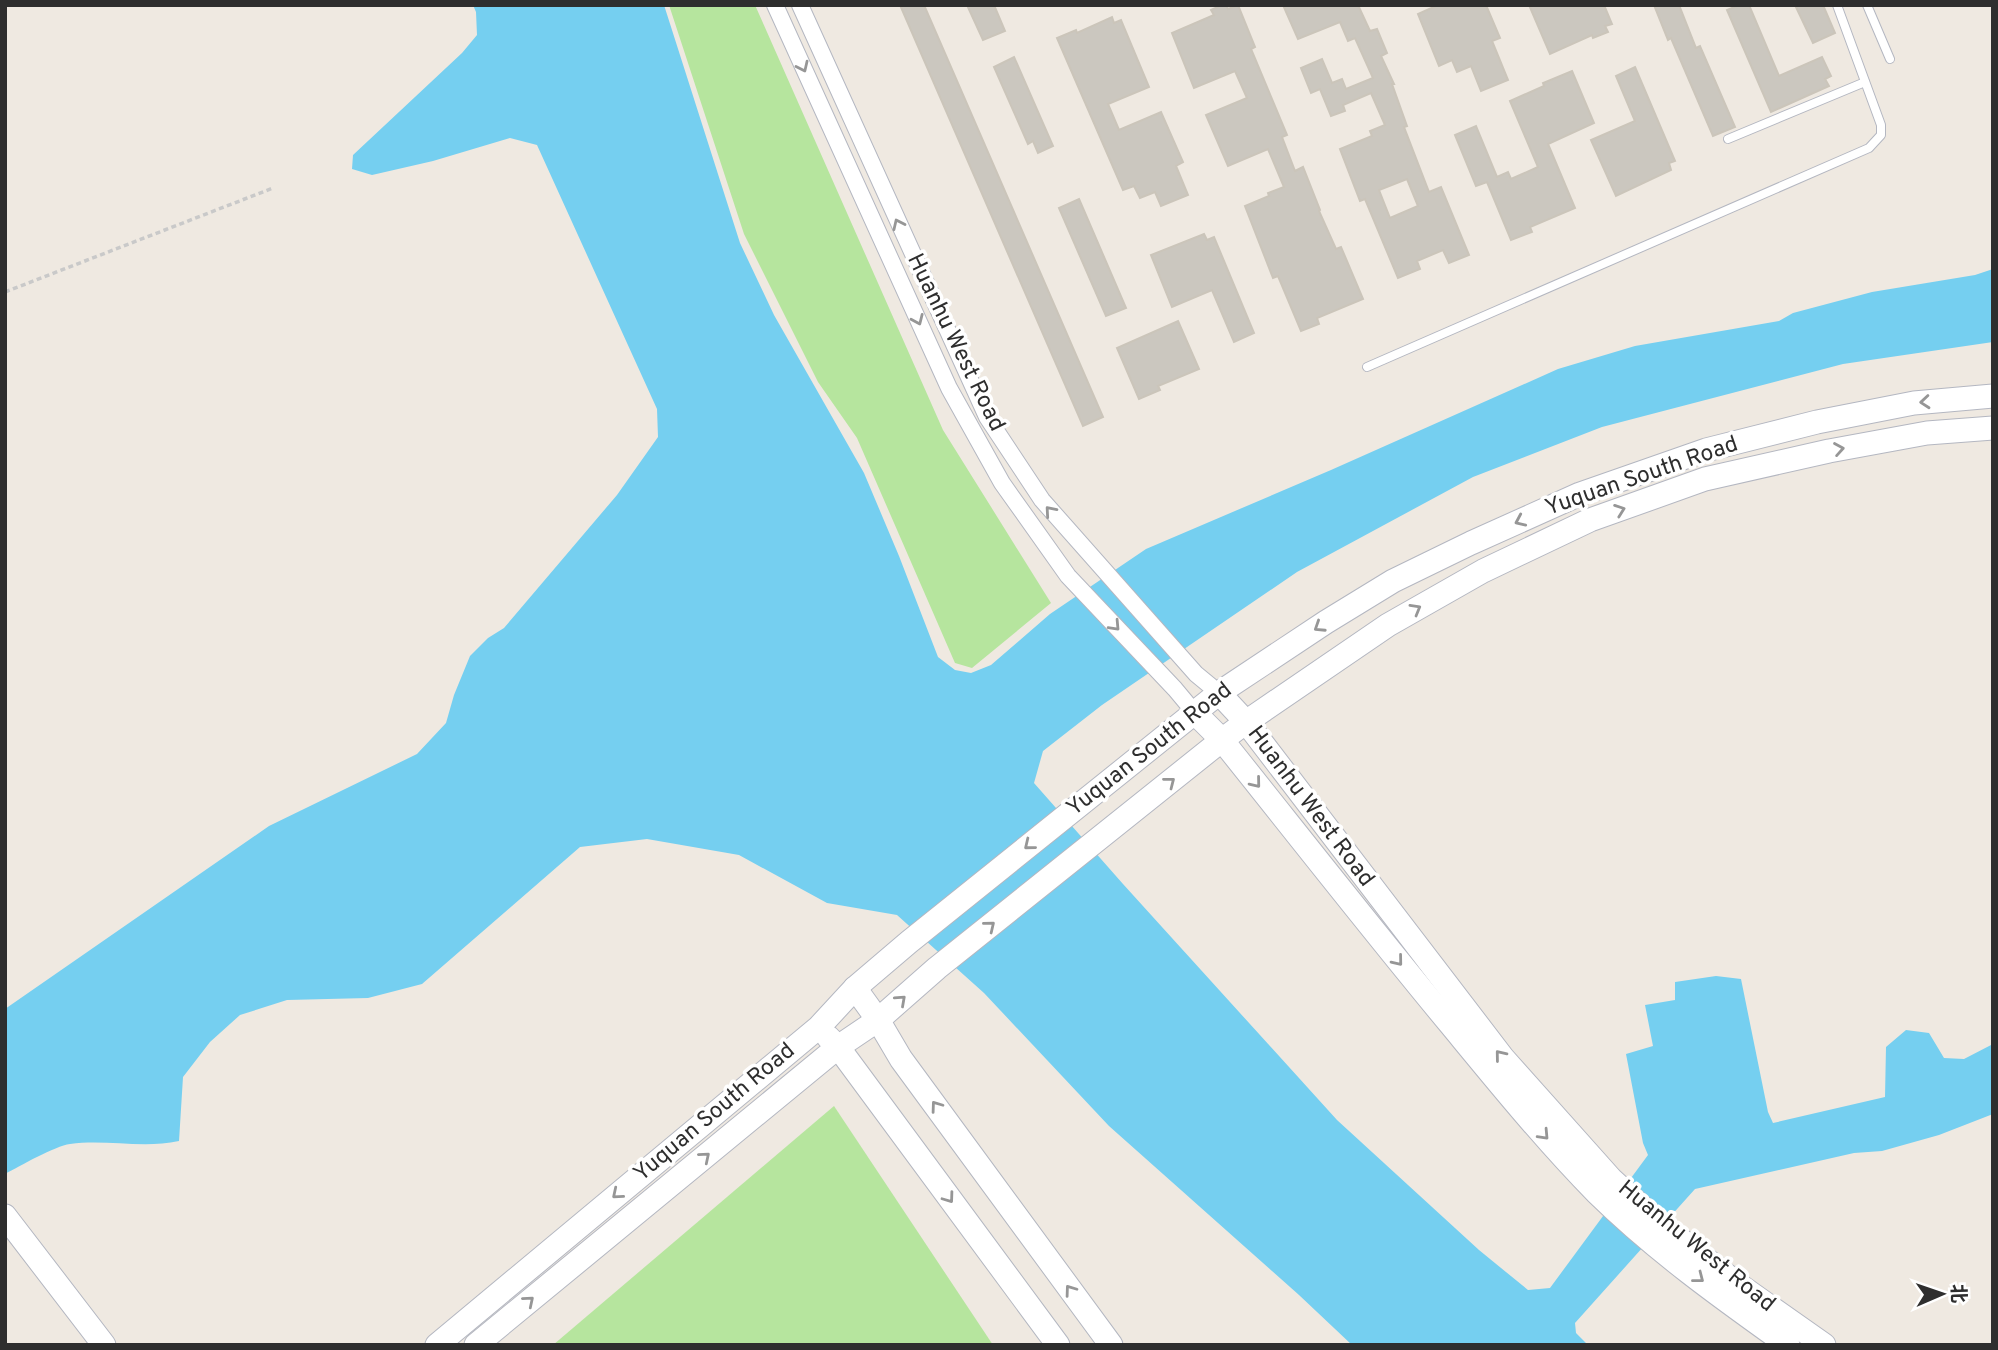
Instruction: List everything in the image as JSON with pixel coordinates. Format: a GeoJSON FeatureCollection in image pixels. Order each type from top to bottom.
{"type":"FeatureCollection","features":[{"type":"Feature","properties":{"kind":"street","name":"Huanhu West Road"},"geometry":{"type":"LineString","coordinates":[[775,5],[949,388],[1002,483],[1069,576],[1222,740],[1511,1098],[1730,1303],[1788,1345]]}},
{"type":"Feature","properties":{"kind":"street","name":"Huanhu West Road"},"geometry":{"type":"LineString","coordinates":[[800,5],[987,417],[1042,500],[1196,674],[1219,693],[1245,722],[1604,1186]]}},
{"type":"Feature","properties":{"kind":"street","name":"Yuquan South Road"},"geometry":{"type":"LineString","coordinates":[[437,1345],[818,1027],[855,988],[909,942],[1082,802],[1219,693],[1393,581],[1471,542],[1580,494],[1706,450],[1817,422],[1914,403],[1993,396]]}},
{"type":"Feature","properties":{"kind":"street","name":"Yuquan South Road"},"geometry":{"type":"LineString","coordinates":[[477,1345],[838,1047],[878,1020],[937,968],[1222,740],[1388,625],[1483,571],[1590,520],[1705,479],[1829,451],[1927,433],[1993,428]]}},
{"type":"Feature","properties":{"kind":"street"},"geometry":{"type":"LineString","coordinates":[[855,988],[901,1059],[1111,1345]]}},
{"type":"Feature","properties":{"kind":"street"},"geometry":{"type":"LineString","coordinates":[[818,1027],[838,1047],[1058,1345]]}},
{"type":"Feature","properties":{"kind":"street"},"geometry":{"type":"LineString","coordinates":[[5,1216],[104,1345]]}},
{"type":"Feature","properties":{"kind":"street","name":"Huanhu West Road"},"geometry":{"type":"LineString","coordinates":[[1652,1229],[1824,1345]]}},
{"type":"Feature","properties":{"kind":"lane"},"geometry":{"type":"LineString","coordinates":[[1367,367],[1869,148],[1881,135],[1881,125],[1837,5]]}},
{"type":"Feature","properties":{"kind":"lane"},"geometry":{"type":"LineString","coordinates":[[1867,5],[1890,59]]}},
{"type":"Feature","properties":{"kind":"lane"},"geometry":{"type":"LineString","coordinates":[[1728,139],[1865,82]]}},
{"type":"Feature","properties":{"kind":"path"},"geometry":{"type":"LineString","coordinates":[[5,292],[273,188]]}},
{"type":"Feature","properties":{"kind":"green space"},"geometry":{"type":"Polygon","coordinates":[[[669,5],[755,5],[943,430],[1051,603],[972,668],[955,663],[857,438],[818,382],[744,234],[669,5]]]}},
{"type":"Feature","properties":{"kind":"green space"},"geometry":{"type":"Polygon","coordinates":[[[834,1106],[993,1345],[553,1345],[834,1106]]]}},
{"type":"Feature","properties":{"kind":"water"},"geometry":{"type":"Polygon","coordinates":[[[473,5],[664,5],[740,243],[774,315],[864,473],[938,657],[955,670],[971,673],[991,665],[1050,614],[1146,549],[1558,369],[1635,346],[1779,321],[1793,313],[1872,292],[1975,275],[1993,269],[1993,342],[1843,364],[1602,427],[1473,477],[1297,572],[1102,705],[1043,751],[1034,783],[1337,1120],[1479,1250],[1528,1290],[1550,1288],[1648,1155],[1643,1143],[1626,1054],[1653,1046],[1645,1005],[1675,1000],[1675,982],[1716,976],[1741,979],[1768,1112],[1773,1123],[1885,1097],[1886,1047],[1906,1030],[1929,1033],[1944,1058],[1964,1059],[1993,1044],[1993,1114],[1939,1135],[1882,1151],[1854,1153],[1695,1189],[1575,1323],[1576,1333],[1588,1345],[1352,1345],[1109,1126],[984,993],[897,915],[827,903],[739,855],[647,839],[580,847],[422,984],[368,998],[287,1000],[240,1015],[210,1042],[183,1077],[179,1141],[152,1144],[70,1144],[47,1152],[5,1174],[5,1009],[269,826],[417,754],[446,723],[470,656],[488,638],[504,628],[617,495],[658,437],[657,409],[537,145],[510,138],[433,161],[372,175],[352,169],[353,155],[462,53],[477,35],[473,5]]]}},
{"type":"Feature","properties":{"kind":"building"},"geometry":{"type":"Polygon","coordinates":[[[900,5],[924,5],[1103,417],[1083,426],[900,5]]]}},
{"type":"Feature","properties":{"kind":"building"},"geometry":{"type":"Polygon","coordinates":[[[967,5],[994,5],[1005,31],[983,40],[967,5]]]}},
{"type":"Feature","properties":{"kind":"building"},"geometry":{"type":"Polygon","coordinates":[[[1226,5],[1228,9],[1238,5],[1255,47],[1251,49],[1287,135],[1282,137],[1295,171],[1303,167],[1336,249],[1341,247],[1363,299],[1317,318],[1319,324],[1301,331],[1278,276],[1273,278],[1245,206],[1284,187],[1268,149],[1228,166],[1206,115],[1247,98],[1235,71],[1194,88],[1172,33],[1214,15],[1211,10],[1226,5]]]}},
{"type":"Feature","properties":{"kind":"building"},"geometry":{"type":"Polygon","coordinates":[[[1283,5],[1358,5],[1370,31],[1377,29],[1387,53],[1381,56],[1394,84],[1407,126],[1404,127],[1429,192],[1441,187],[1469,255],[1449,263],[1443,250],[1417,261],[1420,269],[1398,278],[1365,199],[1360,201],[1340,149],[1372,136],[1370,131],[1385,125],[1371,93],[1343,105],[1345,111],[1331,116],[1320,89],[1311,93],[1301,68],[1322,59],[1332,83],[1342,79],[1346,89],[1373,78],[1355,38],[1348,41],[1340,22],[1298,39],[1283,5]],[[1407,179],[1379,190],[1390,218],[1418,206],[1407,179]]]}},
{"type":"Feature","properties":{"kind":"building"},"geometry":{"type":"Polygon","coordinates":[[[1438,5],[1486,5],[1500,38],[1492,41],[1508,80],[1481,91],[1471,66],[1457,72],[1452,60],[1439,66],[1418,14],[1438,5]]]}},
{"type":"Feature","properties":{"kind":"building"},"geometry":{"type":"Polygon","coordinates":[[[1529,5],[1604,5],[1612,24],[1605,26],[1608,32],[1593,38],[1592,35],[1550,54],[1529,5]]]}},
{"type":"Feature","properties":{"kind":"building"},"geometry":{"type":"Polygon","coordinates":[[[1654,5],[1679,5],[1696,48],[1700,46],[1735,127],[1713,136],[1654,5]]]}},
{"type":"Feature","properties":{"kind":"building"},"geometry":{"type":"Polygon","coordinates":[[[1739,5],[1749,5],[1779,76],[1822,57],[1831,76],[1825,79],[1829,86],[1771,112],[1727,10],[1739,5]]]}},
{"type":"Feature","properties":{"kind":"building"},"geometry":{"type":"Polygon","coordinates":[[[1795,5],[1823,5],[1835,33],[1813,43],[1795,5]]]}},
{"type":"Feature","properties":{"kind":"building"},"geometry":{"type":"Polygon","coordinates":[[[1112,17],[1114,23],[1121,20],[1149,87],[1108,104],[1119,130],[1161,112],[1183,162],[1176,166],[1188,195],[1161,206],[1155,192],[1140,198],[1134,186],[1123,190],[1057,38],[1076,30],[1077,33],[1112,17]]]}},
{"type":"Feature","properties":{"kind":"building"},"geometry":{"type":"Polygon","coordinates":[[[1014,57],[1053,146],[1038,153],[1033,141],[1028,144],[994,67],[1014,57]]]}},
{"type":"Feature","properties":{"kind":"building"},"geometry":{"type":"Polygon","coordinates":[[[1635,67],[1675,161],[1669,163],[1671,170],[1616,196],[1591,140],[1635,121],[1616,76],[1635,67]]]}},
{"type":"Feature","properties":{"kind":"building"},"geometry":{"type":"Polygon","coordinates":[[[1572,71],[1594,123],[1548,144],[1575,208],[1530,227],[1532,232],[1511,240],[1487,182],[1476,186],[1455,135],[1476,126],[1497,177],[1508,172],[1511,179],[1538,167],[1510,101],[1572,71]]]}},
{"type":"Feature","properties":{"kind":"building"},"geometry":{"type":"Polygon","coordinates":[[[1079,199],[1126,308],[1106,316],[1059,208],[1079,199]]]}},
{"type":"Feature","properties":{"kind":"building"},"geometry":{"type":"Polygon","coordinates":[[[1204,234],[1207,240],[1214,237],[1254,333],[1234,342],[1212,290],[1172,307],[1151,255],[1204,234]]]}},
{"type":"Feature","properties":{"kind":"building"},"geometry":{"type":"Polygon","coordinates":[[[1178,321],[1199,369],[1158,386],[1160,390],[1139,399],[1117,348],[1178,321]]]}}]}
